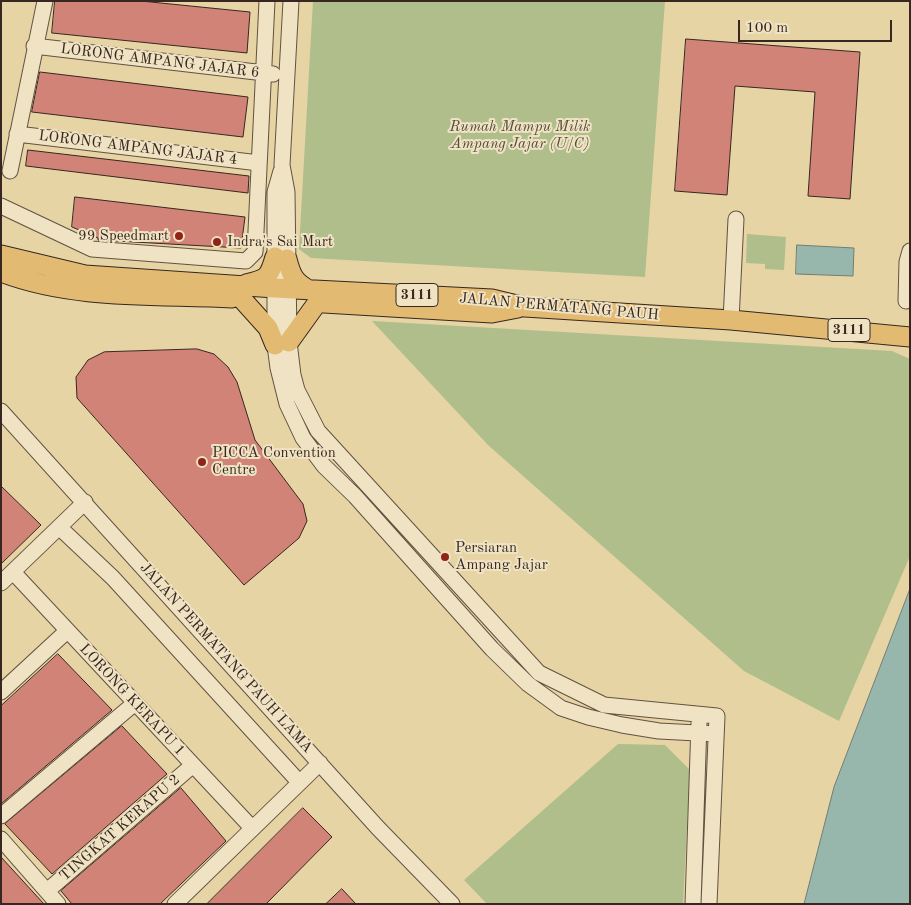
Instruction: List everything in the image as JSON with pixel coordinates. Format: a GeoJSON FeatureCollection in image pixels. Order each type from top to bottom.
{"type":"FeatureCollection","features":[{"type":"Feature","properties":{"kind":"main road","name":"JALAN PERMATANG PAUH"},"geometry":{"type":"LineString","coordinates":[[1,254],[85,275],[240,292],[313,296],[492,299],[525,307],[732,320],[910,337]]}},
{"type":"Feature","properties":{"kind":"main road"},"geometry":{"type":"LineString","coordinates":[[5,275],[96,292],[240,292],[264,279],[281,258],[292,277],[313,296],[282,344],[240,292]]}},
{"type":"Feature","properties":{"kind":"street"},"geometry":{"type":"LineString","coordinates":[[10,171],[34,46],[45,1]]}},
{"type":"Feature","properties":{"kind":"street"},"geometry":{"type":"LineString","coordinates":[[1,206],[92,249],[246,261],[255,252],[267,1]]}},
{"type":"Feature","properties":{"kind":"street"},"geometry":{"type":"LineString","coordinates":[[291,1],[282,165],[287,192],[281,258],[282,344],[287,404],[303,438],[324,466],[355,496],[492,649],[528,684],[561,708],[588,717],[658,732],[716,734]]}},
{"type":"Feature","properties":{"kind":"street","name":"LORONG AMPANG JAJAR 6"},"geometry":{"type":"LineString","coordinates":[[34,46],[286,76]]}},
{"type":"Feature","properties":{"kind":"street","name":"LORONG AMPANG JAJAR 4"},"geometry":{"type":"LineString","coordinates":[[17,134],[259,163]]}},
{"type":"Feature","properties":{"kind":"street"},"geometry":{"type":"LineString","coordinates":[[732,320],[736,219]]}},
{"type":"Feature","properties":{"kind":"street"},"geometry":{"type":"LineString","coordinates":[[906,301],[907,262],[910,251]]}},
{"type":"Feature","properties":{"kind":"street"},"geometry":{"type":"LineString","coordinates":[[282,344],[297,390],[318,431],[540,673],[604,705],[717,716],[710,904]]}},
{"type":"Feature","properties":{"kind":"street","name":"JALAN PERMATANG PAUH LAMA"},"geometry":{"type":"LineString","coordinates":[[1,411],[378,828],[452,904]]}},
{"type":"Feature","properties":{"kind":"street"},"geometry":{"type":"LineString","coordinates":[[1,583],[85,502]]}},
{"type":"Feature","properties":{"kind":"street"},"geometry":{"type":"LineString","coordinates":[[59,527],[113,578],[299,782]]}},
{"type":"Feature","properties":{"kind":"street","name":"LORONG KERAPU 1"},"geometry":{"type":"LineString","coordinates":[[13,572],[252,828]]}},
{"type":"Feature","properties":{"kind":"street"},"geometry":{"type":"LineString","coordinates":[[1,692],[67,631]]}},
{"type":"Feature","properties":{"kind":"street"},"geometry":{"type":"LineString","coordinates":[[1,816],[135,703]]}},
{"type":"Feature","properties":{"kind":"street"},"geometry":{"type":"LineString","coordinates":[[693,904],[700,715]]}},
{"type":"Feature","properties":{"kind":"street"},"geometry":{"type":"LineString","coordinates":[[175,904],[320,763]]}},
{"type":"Feature","properties":{"kind":"street","name":"TINGKAT KERAPU 2"},"geometry":{"type":"LineString","coordinates":[[47,892],[194,765]]}},
{"type":"Feature","properties":{"kind":"street"},"geometry":{"type":"LineString","coordinates":[[1,839],[58,904]]}},
{"type":"Feature","properties":{"kind":"green space","name":"Rumah Mampu Milik Ampang Jajar (U/C)"},"geometry":{"type":"Polygon","coordinates":[[[313,1],[665,1],[645,277],[311,258],[299,249],[313,1]]]}},
{"type":"Feature","properties":{"kind":"green space"},"geometry":{"type":"Polygon","coordinates":[[[747,234],[786,237],[784,270],[765,269],[765,264],[746,263],[747,234]]]}},
{"type":"Feature","properties":{"kind":"green space"},"geometry":{"type":"Polygon","coordinates":[[[372,321],[892,351],[910,359],[910,556],[839,721],[744,671],[488,445],[372,321]]]}},
{"type":"Feature","properties":{"kind":"green space"},"geometry":{"type":"Polygon","coordinates":[[[618,744],[665,745],[690,770],[683,904],[487,904],[464,880],[618,744]]]}},
{"type":"Feature","properties":{"kind":"water"},"geometry":{"type":"Polygon","coordinates":[[[797,245],[854,248],[853,276],[796,274],[797,245]]]}},
{"type":"Feature","properties":{"kind":"water"},"geometry":{"type":"Polygon","coordinates":[[[910,589],[910,904],[804,904],[834,787],[910,589]]]}},
{"type":"Feature","properties":{"kind":"building"},"geometry":{"type":"Polygon","coordinates":[[[55,1],[141,1],[250,12],[247,53],[52,33],[55,1]]]}},
{"type":"Feature","properties":{"kind":"building"},"geometry":{"type":"Polygon","coordinates":[[[686,39],[860,52],[850,199],[808,196],[815,92],[735,86],[727,195],[675,191],[686,39]]]}},
{"type":"Feature","properties":{"kind":"building"},"geometry":{"type":"Polygon","coordinates":[[[40,72],[248,97],[243,137],[32,112],[40,72]]]}},
{"type":"Feature","properties":{"kind":"building"},"geometry":{"type":"Polygon","coordinates":[[[28,150],[249,176],[248,193],[26,166],[28,150]]]}},
{"type":"Feature","properties":{"kind":"building"},"geometry":{"type":"Polygon","coordinates":[[[75,197],[245,217],[241,248],[98,240],[98,238],[72,227],[75,197]]]}},
{"type":"Feature","properties":{"kind":"building","name":"PICCA Convention Centre"},"geometry":{"type":"Polygon","coordinates":[[[197,349],[214,354],[228,367],[237,382],[255,440],[303,504],[307,521],[299,538],[244,585],[77,398],[76,377],[88,360],[104,352],[197,349]]]}},
{"type":"Feature","properties":{"kind":"building"},"geometry":{"type":"Polygon","coordinates":[[[1,486],[41,525],[1,564],[1,486]]]}},
{"type":"Feature","properties":{"kind":"building"},"geometry":{"type":"Polygon","coordinates":[[[58,654],[112,710],[1,804],[1,706],[58,654]]]}},
{"type":"Feature","properties":{"kind":"building"},"geometry":{"type":"Polygon","coordinates":[[[122,726],[167,774],[52,874],[5,824],[122,726]]]}},
{"type":"Feature","properties":{"kind":"building"},"geometry":{"type":"Polygon","coordinates":[[[181,788],[226,841],[160,904],[72,904],[61,891],[181,788]]]}},
{"type":"Feature","properties":{"kind":"building"},"geometry":{"type":"Polygon","coordinates":[[[303,808],[332,837],[266,904],[207,904],[303,808]]]}},
{"type":"Feature","properties":{"kind":"building"},"geometry":{"type":"Polygon","coordinates":[[[1,857],[44,904],[1,904],[1,857]]]}},
{"type":"Feature","properties":{"kind":"building"},"geometry":{"type":"Polygon","coordinates":[[[342,889],[356,904],[326,904],[342,889]]]}},
{"type":"Feature","properties":{"kind":"place","name":"99 Speedmart"},"geometry":{"type":"Point","coordinates":[179,236]}},
{"type":"Feature","properties":{"kind":"place","name":"Indra's Sai Mart"},"geometry":{"type":"Point","coordinates":[217,242]}},
{"type":"Feature","properties":{"kind":"place","name":"PICCA Convention Centre"},"geometry":{"type":"Point","coordinates":[202,462]}},
{"type":"Feature","properties":{"kind":"place","name":"Persiaran Ampang Jajar"},"geometry":{"type":"Point","coordinates":[445,557]}}]}
